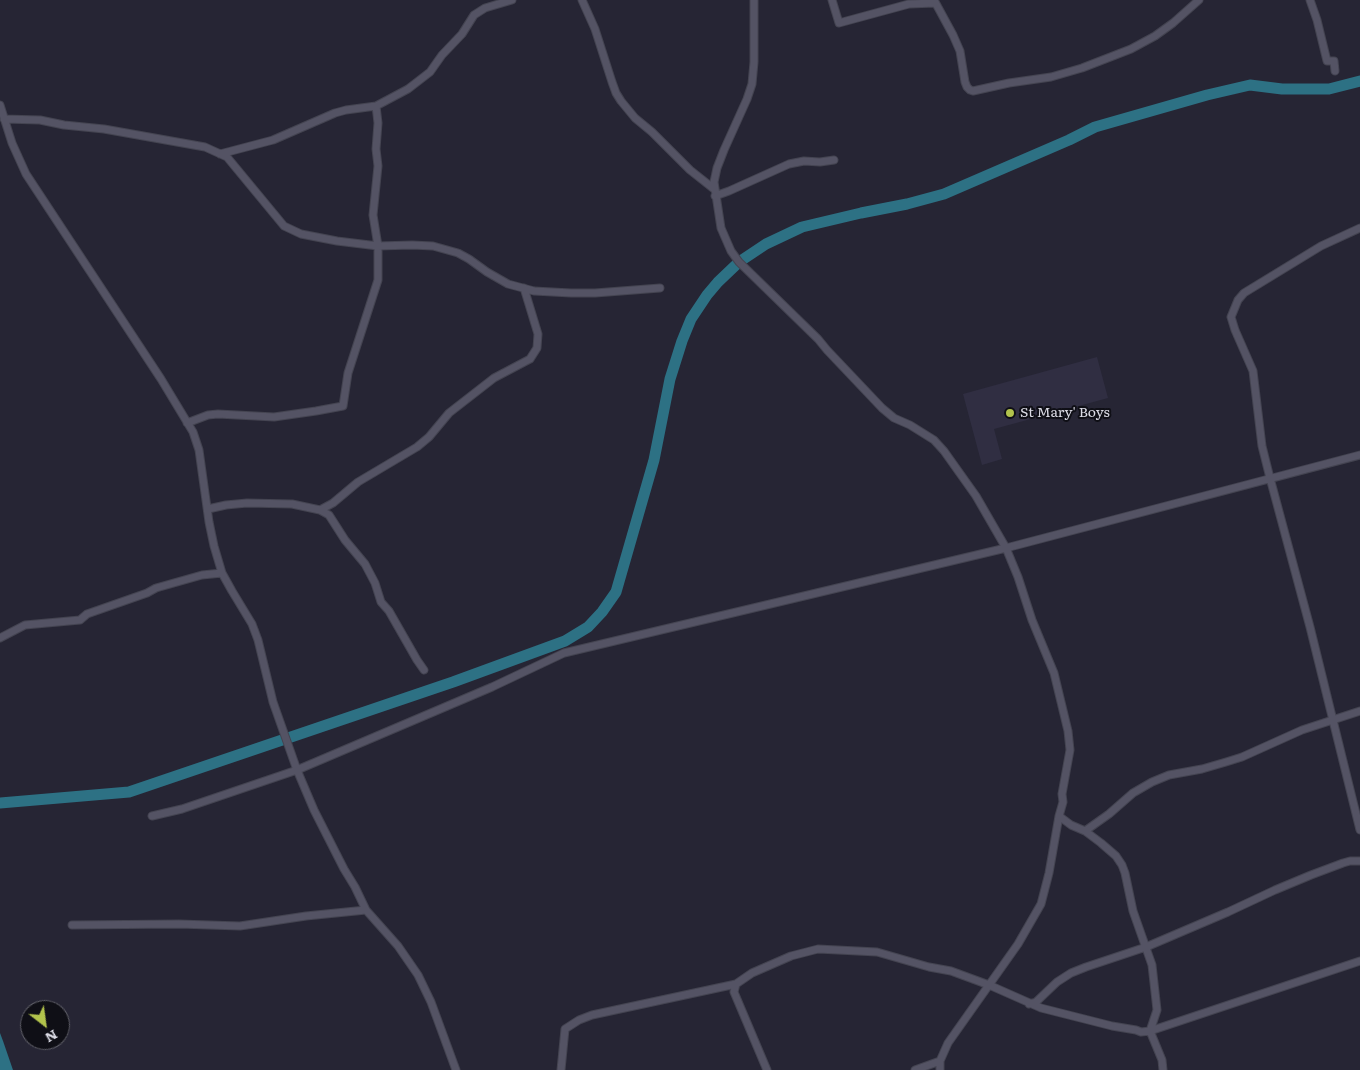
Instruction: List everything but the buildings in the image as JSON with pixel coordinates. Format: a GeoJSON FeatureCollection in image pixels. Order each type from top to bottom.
{"type":"FeatureCollection","features":[{"type":"Feature","properties":{"kind":"street"},"geometry":{"type":"LineString","coordinates":[[220,154],[273,140],[335,113],[376,106],[408,90],[430,72],[442,55],[462,34],[474,15],[479,11],[512,0]]}},
{"type":"Feature","properties":{"kind":"street"},"geometry":{"type":"LineString","coordinates":[[582,0],[597,34],[616,93],[621,101],[635,118],[715,192],[729,191],[789,164],[804,161],[820,162],[834,160]]}},
{"type":"Feature","properties":{"kind":"street"},"geometry":{"type":"LineString","coordinates":[[754,0],[752,84],[717,168],[714,182],[721,228],[739,262],[818,339],[882,408],[894,418],[910,425],[934,440],[976,496],[1006,548],[1018,577],[1032,620],[1054,673],[1068,731],[1070,750],[1062,802],[1049,873],[1041,904],[1022,937],[954,1032],[943,1051],[940,1070]]}},
{"type":"Feature","properties":{"kind":"street"},"geometry":{"type":"LineString","coordinates":[[832,0],[840,23],[908,2],[934,2],[944,17],[960,51],[967,87],[974,91],[1009,83],[1051,77],[1082,68],[1155,36],[1199,0]]}},
{"type":"Feature","properties":{"kind":"street"},"geometry":{"type":"LineString","coordinates":[[1310,0],[1327,61],[1334,61],[1335,71]]}},
{"type":"Feature","properties":{"kind":"street"},"geometry":{"type":"LineString","coordinates":[[0,105],[12,143],[26,174],[161,379],[195,437],[199,450],[214,546],[222,573],[252,624],[258,640],[273,702],[297,770],[314,810],[366,910],[398,946],[418,975],[431,1002],[456,1070]]}},
{"type":"Feature","properties":{"kind":"street"},"geometry":{"type":"LineString","coordinates":[[187,423],[208,415],[274,417],[343,406],[348,373],[378,280],[378,246],[373,215],[378,166],[376,106]]}},
{"type":"Feature","properties":{"kind":"street"},"geometry":{"type":"LineString","coordinates":[[4,119],[40,120],[205,147],[226,157],[284,226],[301,234],[378,246],[433,246],[458,253],[500,279],[534,291],[595,293],[660,288]]}},
{"type":"Feature","properties":{"kind":"street"},"geometry":{"type":"LineString","coordinates":[[1360,228],[1321,246],[1244,293],[1238,300],[1231,317],[1253,371],[1262,446],[1310,627],[1360,830]]}},
{"type":"Feature","properties":{"kind":"street"},"geometry":{"type":"LineString","coordinates":[[320,510],[333,503],[358,482],[429,437],[449,414],[494,378],[530,359],[537,348],[538,334],[524,288]]}},
{"type":"Feature","properties":{"kind":"street"},"geometry":{"type":"LineString","coordinates":[[152,816],[182,809],[297,770],[492,687],[564,653],[1006,548],[1360,455]]}},
{"type":"Feature","properties":{"kind":"street"},"geometry":{"type":"LineString","coordinates":[[208,509],[226,505],[292,504],[320,510],[329,515],[345,540],[365,564],[382,602],[424,670]]}},
{"type":"Feature","properties":{"kind":"street"},"geometry":{"type":"LineString","coordinates":[[0,638],[25,625],[80,620],[87,614],[147,593],[156,588],[202,574],[222,573]]}},
{"type":"Feature","properties":{"kind":"street"},"geometry":{"type":"LineString","coordinates":[[1085,831],[1109,814],[1133,793],[1152,782],[1169,775],[1202,769],[1242,757],[1302,730],[1360,711]]}},
{"type":"Feature","properties":{"kind":"street"},"geometry":{"type":"LineString","coordinates":[[1059,816],[1071,825],[1085,831],[1110,850],[1122,865],[1133,911],[1152,965],[1157,1010],[1150,1031],[1164,1070]]}},
{"type":"Feature","properties":{"kind":"street"},"geometry":{"type":"LineString","coordinates":[[1029,1004],[1036,1002],[1057,982],[1071,973],[1098,962],[1146,947],[1343,863],[1360,861]]}},
{"type":"Feature","properties":{"kind":"street"},"geometry":{"type":"LineString","coordinates":[[72,925],[179,924],[240,926],[306,916],[366,910]]}},
{"type":"Feature","properties":{"kind":"street"},"geometry":{"type":"LineString","coordinates":[[562,1070],[565,1029],[579,1020],[592,1015],[736,984],[760,969],[791,956],[818,949],[877,952],[929,967],[951,971],[989,985],[1029,1004],[1141,1032],[1150,1031],[1360,961]]}},
{"type":"Feature","properties":{"kind":"street"},"geometry":{"type":"LineString","coordinates":[[736,984],[734,992],[767,1070]]}},
{"type":"Feature","properties":{"kind":"street"},"geometry":{"type":"LineString","coordinates":[[915,1070],[940,1061]]}},
{"type":"Feature","properties":{"kind":"shaded area","name":"St Mary' Boys"},"geometry":{"type":"Polygon","coordinates":[[[1097,357],[1108,398],[994,429],[1002,459],[982,465],[963,394],[1097,357]]]}},
{"type":"Feature","properties":{"kind":"water"},"geometry":{"type":"Polygon","coordinates":[[[0,1033],[3,1041],[13,1070],[0,1070],[0,1033]]]}},
{"type":"Feature","properties":{"kind":"waterway"},"geometry":{"type":"LineString","coordinates":[[0,803],[129,792],[453,682],[565,641],[588,627],[602,612],[616,592],[654,460],[670,379],[691,319],[718,282],[739,262],[766,244],[802,227],[944,194],[1095,127],[1207,95],[1250,85],[1282,89],[1329,89],[1360,81]]}},
{"type":"Feature","properties":{"kind":"place","name":"St Mary' Boys"},"geometry":{"type":"Point","coordinates":[1010,413]}}]}
